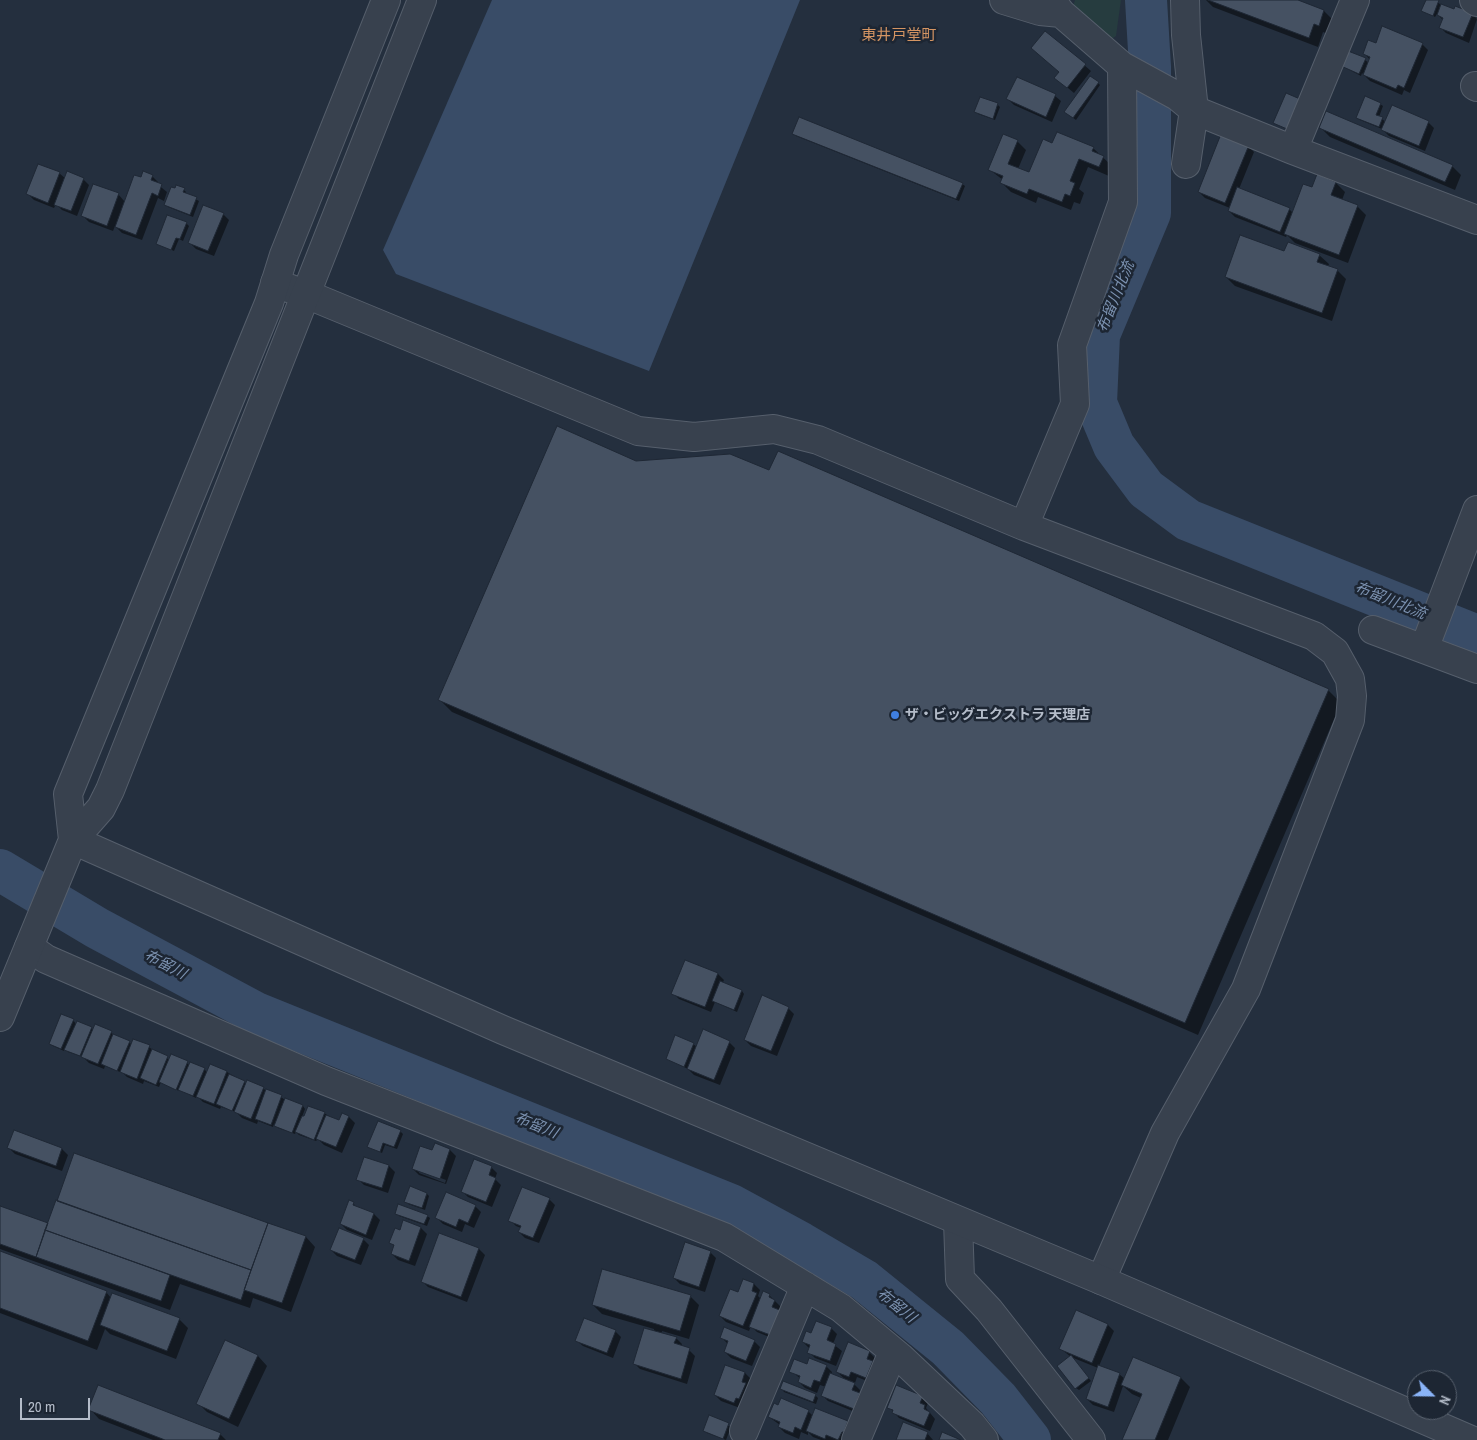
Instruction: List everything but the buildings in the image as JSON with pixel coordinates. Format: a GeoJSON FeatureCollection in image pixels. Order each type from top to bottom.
{"type":"FeatureCollection","features":[{"type":"Feature","properties":{"kind":"street"},"geometry":{"type":"LineString","coordinates":[[69,848],[68,794],[269,303],[284,255],[386,0]]}},
{"type":"Feature","properties":{"kind":"street"},"geometry":{"type":"LineString","coordinates":[[0,1017],[69,848],[101,808],[110,790],[422,0]]}},
{"type":"Feature","properties":{"kind":"street"},"geometry":{"type":"LineString","coordinates":[[1004,0],[1040,11],[1059,4],[1127,69],[1185,103],[1293,150],[1477,220]]}},
{"type":"Feature","properties":{"kind":"street"},"geometry":{"type":"LineString","coordinates":[[1185,0],[1186,164]]}},
{"type":"Feature","properties":{"kind":"street"},"geometry":{"type":"LineString","coordinates":[[1293,150],[1354,0]]}},
{"type":"Feature","properties":{"kind":"street"},"geometry":{"type":"LineString","coordinates":[[1024,526],[1075,404],[1072,345],[1123,202],[1127,69]]}},
{"type":"Feature","properties":{"kind":"street"},"geometry":{"type":"LineString","coordinates":[[275,283],[638,431],[694,437],[774,429],[818,440],[1024,526],[1314,636],[1335,652],[1350,679],[1352,696],[1350,720],[1246,989],[1165,1133],[1101,1280]]}},
{"type":"Feature","properties":{"kind":"street"},"geometry":{"type":"LineString","coordinates":[[1424,649],[1477,510]]}},
{"type":"Feature","properties":{"kind":"street"},"geometry":{"type":"LineString","coordinates":[[1372,630],[1477,669]]}},
{"type":"Feature","properties":{"kind":"street"},"geometry":{"type":"LineString","coordinates":[[69,848],[1101,1280],[1471,1440]]}},
{"type":"Feature","properties":{"kind":"street"},"geometry":{"type":"LineString","coordinates":[[33,939],[46,959],[326,1081],[724,1237],[841,1308],[893,1352],[972,1425],[984,1440]]}},
{"type":"Feature","properties":{"kind":"street"},"geometry":{"type":"LineString","coordinates":[[958,1221],[960,1279],[989,1310],[1091,1440]]}},
{"type":"Feature","properties":{"kind":"street"},"geometry":{"type":"LineString","coordinates":[[749,1433],[804,1286]]}},
{"type":"Feature","properties":{"kind":"street"},"geometry":{"type":"LineString","coordinates":[[856,1440],[893,1352]]}},
{"type":"Feature","properties":{"kind":"green space"},"geometry":{"type":"Polygon","coordinates":[[[1075,0],[1121,0],[1116,36],[1109,41],[1073,7],[1075,0]]]}},
{"type":"Feature","properties":{"kind":"water"},"geometry":{"type":"Polygon","coordinates":[[[492,0],[800,0],[649,371],[396,274],[383,250],[492,0]]]}},
{"type":"Feature","properties":{"kind":"waterway","name":"布留川北流"},"geometry":{"type":"LineString","coordinates":[[1146,0],[1150,67],[1150,213],[1099,335],[1096,403],[1114,446],[1146,489],[1188,520],[1477,636]]}},
{"type":"Feature","properties":{"kind":"waterway","name":"布留川"},"geometry":{"type":"LineString","coordinates":[[0,870],[97,928],[256,1013],[731,1205],[801,1243],[864,1280],[948,1348],[998,1399],[1030,1440]]}},
{"type":"Feature","properties":{"kind":"place","name":"ザ・ビッグエクストラ 天理店"},"geometry":{"type":"Point","coordinates":[895,715]}},
{"type":"Feature","properties":{"kind":"district","name":"東井戸堂町"},"geometry":{"type":"Point","coordinates":[899,36]}}]}
